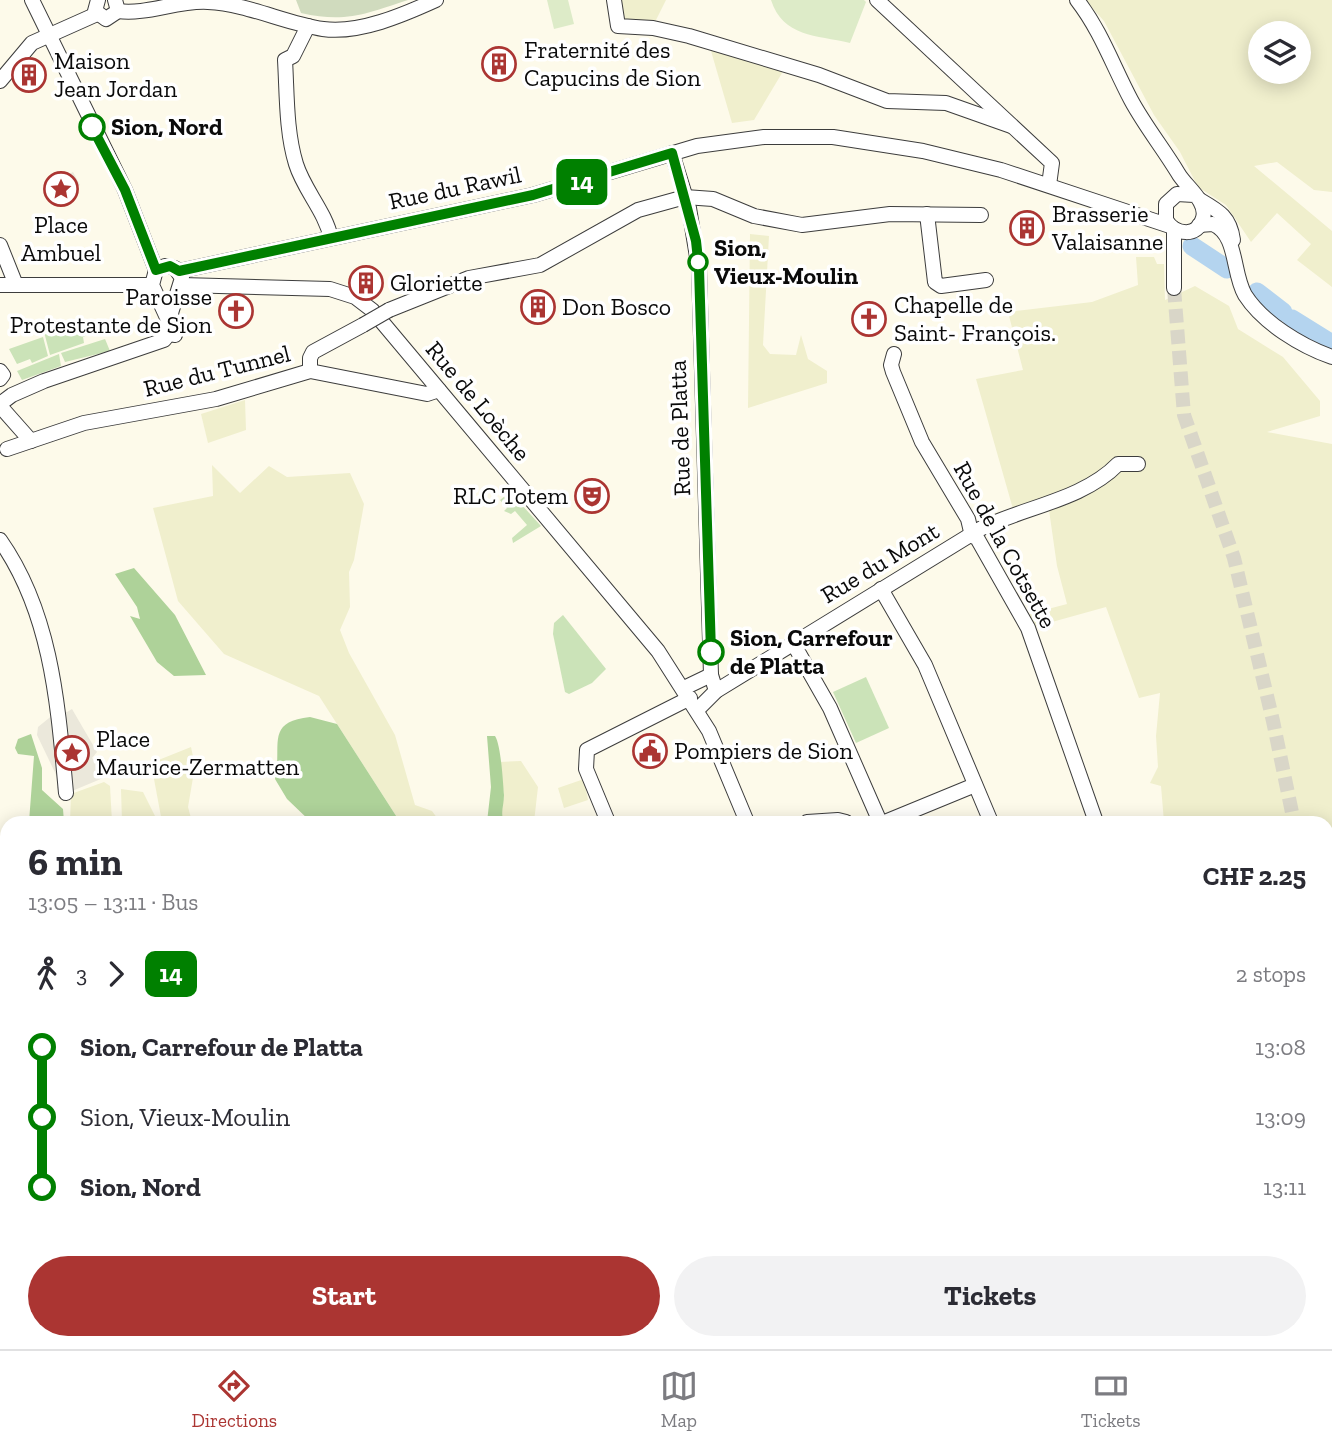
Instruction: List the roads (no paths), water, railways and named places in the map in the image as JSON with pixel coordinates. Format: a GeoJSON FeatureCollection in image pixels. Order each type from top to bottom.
{"type":"FeatureCollection","features":[{"type":"Feature","properties":{"kind":"street"},"geometry":{"type":"LineString","coordinates":[[32,0],[51,35],[60,62],[125,190],[169,325],[175,335],[171,313],[179,283],[170,266],[156,283]]}},
{"type":"Feature","properties":{"kind":"street"},"geometry":{"type":"LineString","coordinates":[[0,81],[35,41],[51,35],[97,7],[106,19],[116,5],[207,2],[242,7],[308,26],[346,28],[388,19],[436,0]]}},
{"type":"Feature","properties":{"kind":"street"},"geometry":{"type":"LineString","coordinates":[[614,0],[618,26],[653,28],[689,36],[819,75],[887,101],[946,103],[1011,126]]}},
{"type":"Feature","properties":{"kind":"street"},"geometry":{"type":"LineString","coordinates":[[877,0],[1052,163],[1049,186]]}},
{"type":"Feature","properties":{"kind":"street"},"geometry":{"type":"LineString","coordinates":[[1077,0],[1105,43],[1139,114],[1168,153],[1177,172],[1204,212],[1174,284],[1172,228],[1165,213],[1177,172]]}},
{"type":"Feature","properties":{"kind":"street"},"geometry":{"type":"LineString","coordinates":[[308,26],[293,56],[285,60],[292,139],[296,164],[328,225],[331,238]]}},
{"type":"Feature","properties":{"kind":"street","name":"Rue du Rawil"},"geometry":{"type":"LineString","coordinates":[[179,283],[331,238],[533,195],[672,153],[746,138],[833,138],[923,150],[1107,203],[1172,228]]}},
{"type":"Feature","properties":{"kind":"street","name":"Rue de Platta"},"geometry":{"type":"LineString","coordinates":[[672,153],[696,241],[699,269],[711,675],[716,691]]}},
{"type":"Feature","properties":{"kind":"street"},"geometry":{"type":"LineString","coordinates":[[1171,199],[1185,193],[1217,209],[1227,219],[1232,233],[1235,269]]}},
{"type":"Feature","properties":{"kind":"street"},"geometry":{"type":"LineString","coordinates":[[310,365],[313,352],[389,310],[469,278],[540,265],[638,210],[685,197],[713,199],[754,216],[802,225],[890,214],[981,215]]}},
{"type":"Feature","properties":{"kind":"street","name":"Rue du Rawil"},"geometry":{"type":"LineString","coordinates":[[1107,203],[1145,209],[1171,199]]}},
{"type":"Feature","properties":{"kind":"street"},"geometry":{"type":"LineString","coordinates":[[927,214],[935,282],[941,286],[986,280]]}},
{"type":"Feature","properties":{"kind":"street"},"geometry":{"type":"LineString","coordinates":[[1172,228],[1183,232],[1213,224],[1224,231],[1230,241],[1235,269],[1244,292],[1262,313],[1300,342],[1332,357]]}},
{"type":"Feature","properties":{"kind":"street"},"geometry":{"type":"LineString","coordinates":[[0,245],[16,285]]}},
{"type":"Feature","properties":{"kind":"street"},"geometry":{"type":"LineString","coordinates":[[0,285],[156,283],[169,296],[179,283]]}},
{"type":"Feature","properties":{"kind":"street","name":"Rue de Loèche"},"geometry":{"type":"LineString","coordinates":[[179,283],[330,289],[346,292],[372,310],[644,634],[691,699],[719,752],[745,816]]}},
{"type":"Feature","properties":{"kind":"street"},"geometry":{"type":"LineString","coordinates":[[31,441],[0,405],[12,395],[44,380],[164,340],[169,334],[169,325]]}},
{"type":"Feature","properties":{"kind":"street","name":"Rue de la Cotsette"},"geometry":{"type":"LineString","coordinates":[[894,354],[891,365],[893,372],[922,442],[968,519],[972,536],[977,538],[1028,628],[1094,816]]}},
{"type":"Feature","properties":{"kind":"street","name":"Rue du Tunnel"},"geometry":{"type":"LineString","coordinates":[[7,449],[99,420],[216,399],[310,365],[426,394],[439,390]]}},
{"type":"Feature","properties":{"kind":"street"},"geometry":{"type":"LineString","coordinates":[[0,371],[3,375],[0,379]]}},
{"type":"Feature","properties":{"kind":"street","name":"Rue du Mont"},"geometry":{"type":"LineString","coordinates":[[691,699],[716,691],[881,589],[1009,515],[1052,501],[1099,480],[1118,464],[1138,464]]}},
{"type":"Feature","properties":{"kind":"street"},"geometry":{"type":"LineString","coordinates":[[0,540],[34,608],[52,665],[66,793]]}},
{"type":"Feature","properties":{"kind":"street"},"geometry":{"type":"LineString","coordinates":[[881,589],[925,665],[988,816]]}},
{"type":"Feature","properties":{"kind":"street"},"geometry":{"type":"LineString","coordinates":[[793,643],[830,708],[880,816]]}},
{"type":"Feature","properties":{"kind":"street"},"geometry":{"type":"LineString","coordinates":[[606,816],[586,769],[587,751],[691,699],[711,675],[740,676]]}},
{"type":"Feature","properties":{"kind":"street"},"geometry":{"type":"LineString","coordinates":[[898,816],[975,785]]}},
{"type":"Feature","properties":{"kind":"waterway"},"geometry":{"type":"LineString","coordinates":[[1192,246],[1227,269]]}},
{"type":"Feature","properties":{"kind":"waterway"},"geometry":{"type":"LineString","coordinates":[[1257,292],[1283,312]]}},
{"type":"Feature","properties":{"kind":"waterway"},"geometry":{"type":"LineString","coordinates":[[1292,319],[1332,344]]}},
{"type":"Feature","properties":{"kind":"tunnel"},"geometry":{"type":"LineString","coordinates":[[1174,288],[1184,415],[1234,558],[1293,816]]}},
{"type":"Feature","properties":{"kind":"place","name":"Fraternité des Capucins de Sion"},"geometry":{"type":"Point","coordinates":[499,64]}},
{"type":"Feature","properties":{"kind":"place","name":"Maison Jean Jordan"},"geometry":{"type":"Point","coordinates":[29,75]}},
{"type":"Feature","properties":{"kind":"place","name":"Sion, Nord"},"geometry":{"type":"Point","coordinates":[92,127]}},
{"type":"Feature","properties":{"kind":"place","name":"Place Ambuel"},"geometry":{"type":"Point","coordinates":[61,189]}},
{"type":"Feature","properties":{"kind":"place","name":"Brasserie Valaisanne"},"geometry":{"type":"Point","coordinates":[1027,228]}},
{"type":"Feature","properties":{"kind":"place","name":"Sion, Vieux-Moulin"},"geometry":{"type":"Point","coordinates":[698,262]}},
{"type":"Feature","properties":{"kind":"place","name":"Gloriette"},"geometry":{"type":"Point","coordinates":[366,283]}},
{"type":"Feature","properties":{"kind":"place","name":"Don Bosco"},"geometry":{"type":"Point","coordinates":[538,307]}},
{"type":"Feature","properties":{"kind":"place","name":"Paroisse Protestante de Sion"},"geometry":{"type":"Point","coordinates":[236,311]}},
{"type":"Feature","properties":{"kind":"place","name":"Chapelle de Saint- François."},"geometry":{"type":"Point","coordinates":[869,319]}},
{"type":"Feature","properties":{"kind":"place","name":"RLC Totem"},"geometry":{"type":"Point","coordinates":[592,496]}},
{"type":"Feature","properties":{"kind":"place","name":"Sion, Carrefour de Platta"},"geometry":{"type":"Point","coordinates":[711,652]}},
{"type":"Feature","properties":{"kind":"place","name":"Pompiers de Sion"},"geometry":{"type":"Point","coordinates":[650,751]}},
{"type":"Feature","properties":{"kind":"place","name":"Place Maurice-Zermatten"},"geometry":{"type":"Point","coordinates":[72,753]}}]}
